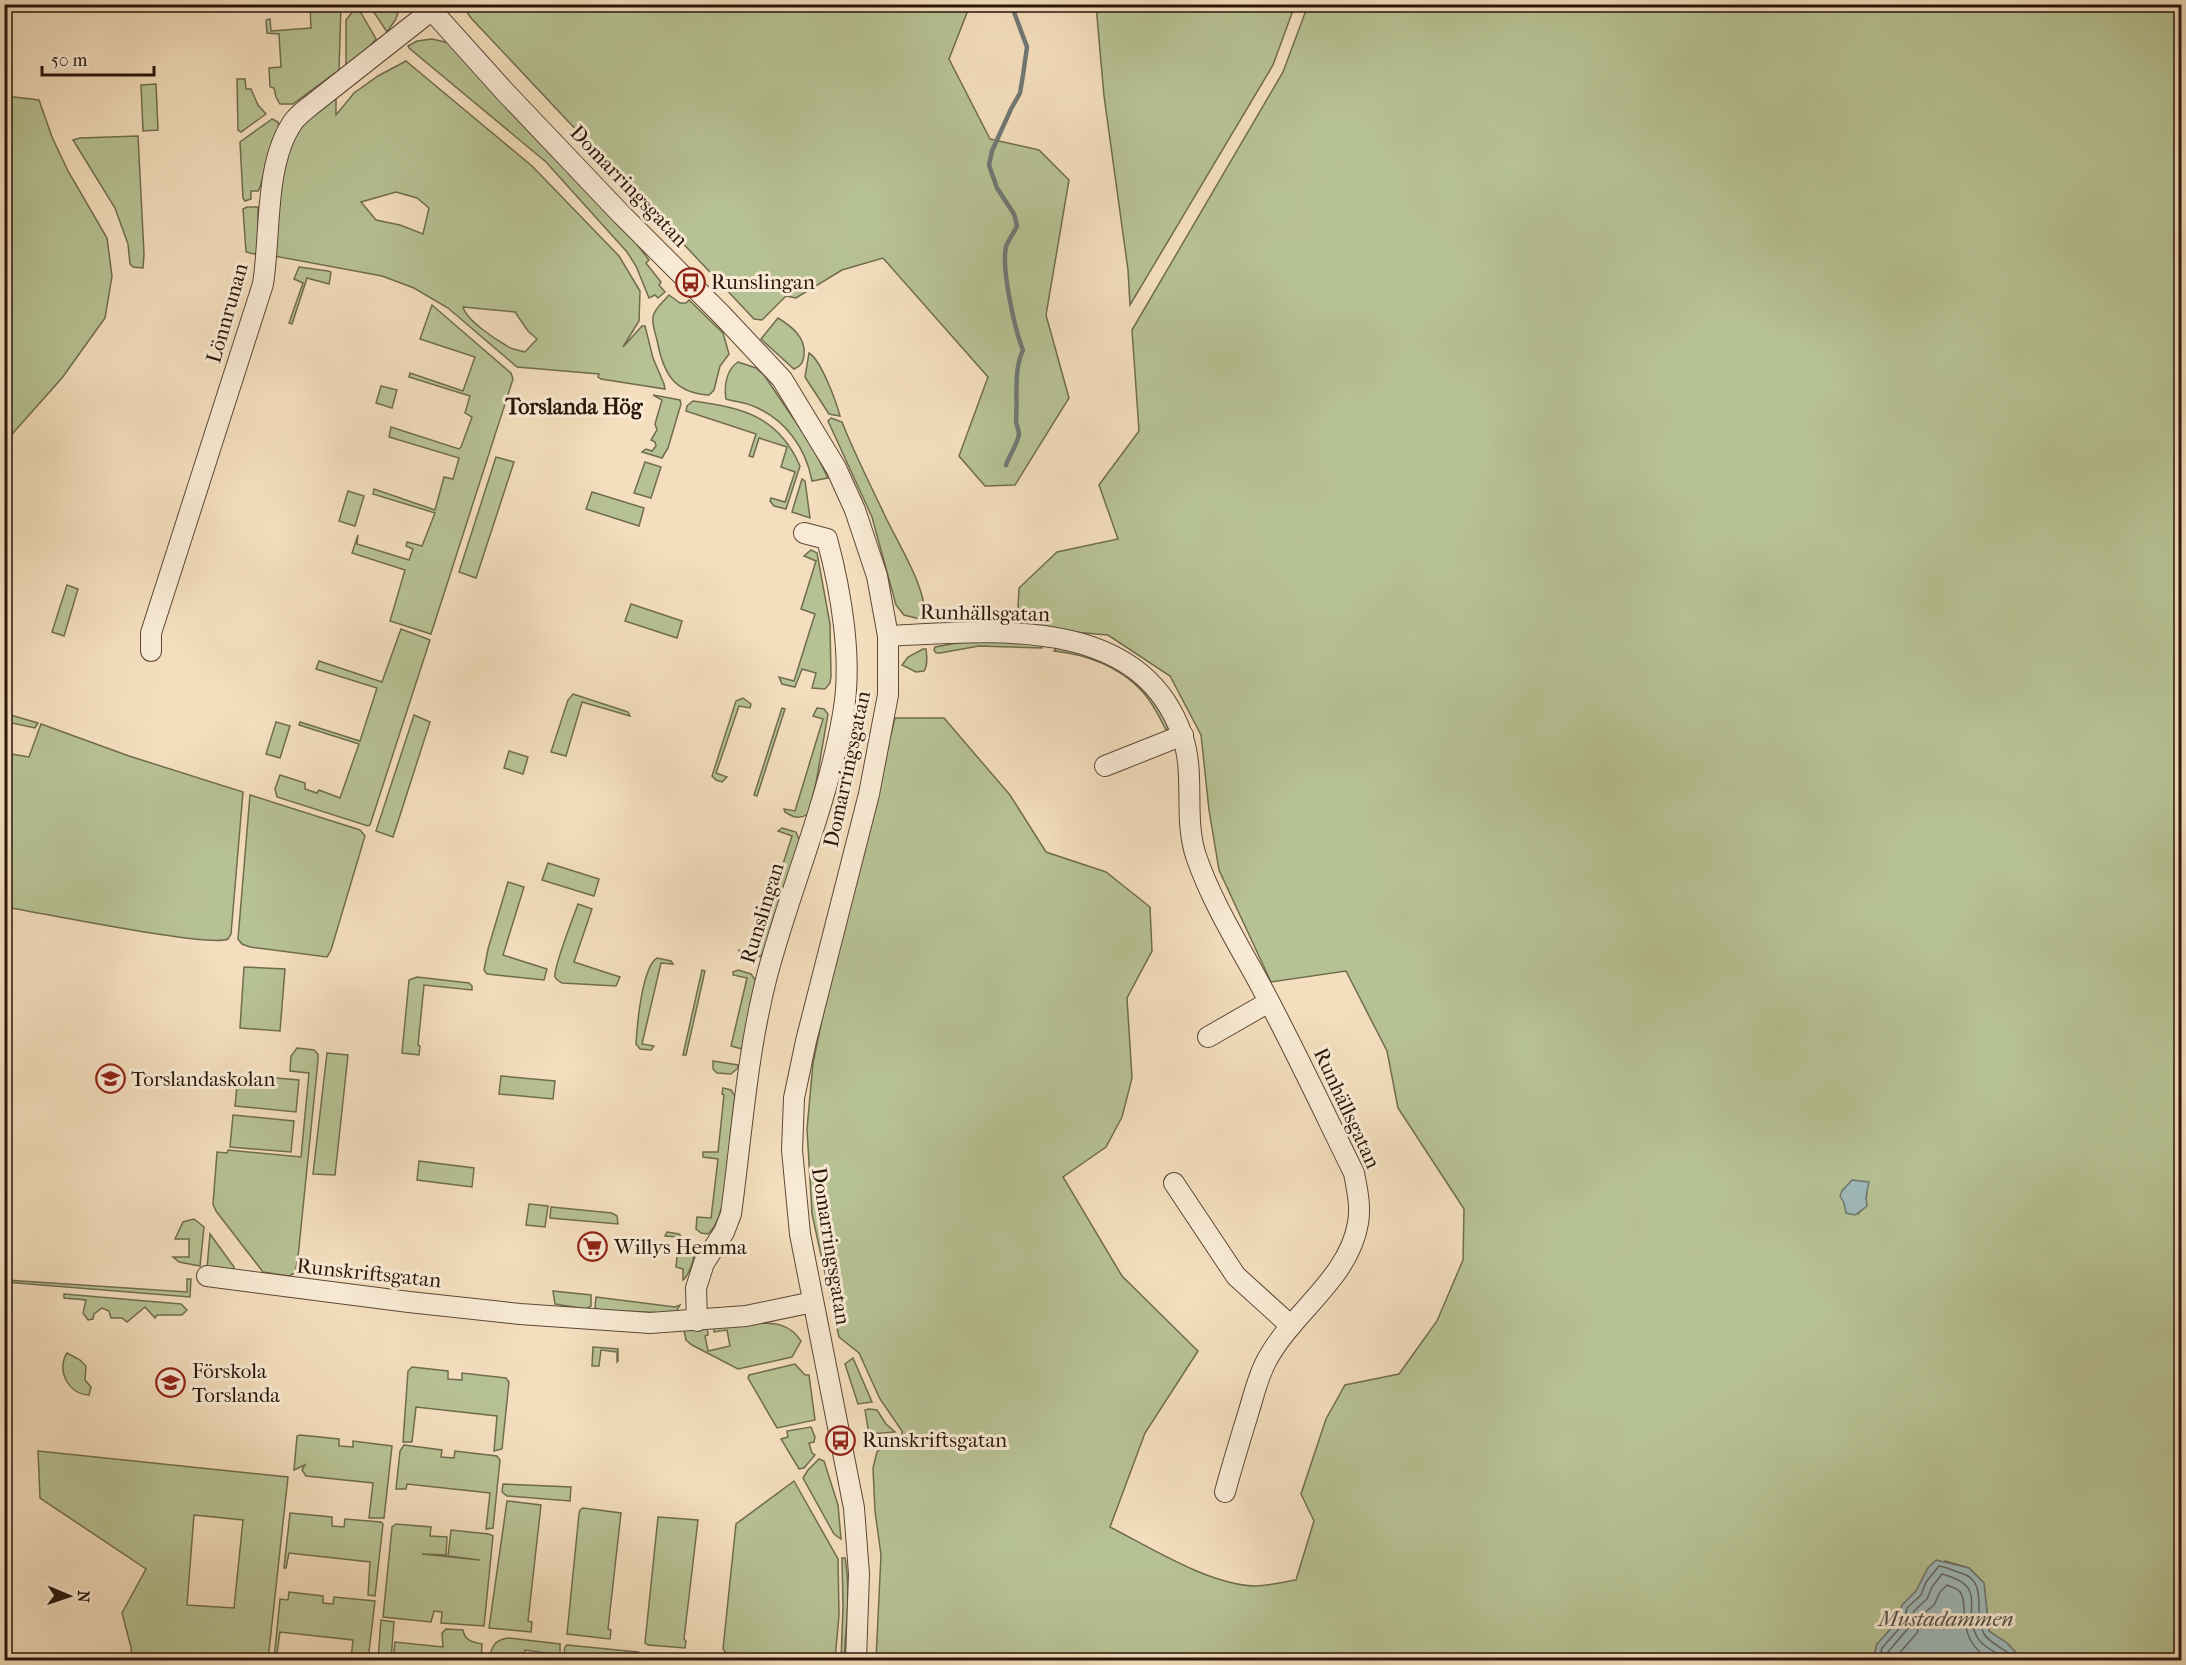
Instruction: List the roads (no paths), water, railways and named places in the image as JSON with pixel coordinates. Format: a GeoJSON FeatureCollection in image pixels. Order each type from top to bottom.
{"type":"FeatureCollection","features":[{"type":"Feature","properties":{"kind":"street","name":"Domarringsgatan"},"geometry":{"type":"LineString","coordinates":[[429,7],[514,102],[782,379],[836,468],[855,510],[877,576],[888,636],[888,695],[880,747],[806,1041],[794,1098],[792,1150],[800,1234],[855,1508],[859,1574],[856,1660]]}},
{"type":"Feature","properties":{"kind":"street","name":"Lönnrunan"},"geometry":{"type":"LineString","coordinates":[[151,651],[151,633],[263,284],[274,169],[283,142],[294,122],[310,106],[429,7]]}},
{"type":"Feature","properties":{"kind":"street","name":"Runslingan"},"geometry":{"type":"LineString","coordinates":[[697,1321],[696,1287],[704,1263],[724,1232],[731,1214],[746,1084],[768,972],[812,833],[843,713],[846,656],[834,564],[827,539],[804,532]]}},
{"type":"Feature","properties":{"kind":"street","name":"Runhällsgatan"},"geometry":{"type":"LineString","coordinates":[[888,636],[998,633],[1049,637],[1084,644],[1129,663],[1158,691],[1183,735],[1188,768],[1190,827],[1196,855],[1213,894],[1354,1173],[1359,1200],[1359,1221],[1346,1257],[1273,1350],[1260,1374],[1225,1492]]}},
{"type":"Feature","properties":{"kind":"street"},"geometry":{"type":"LineString","coordinates":[[1105,766],[1183,735]]}},
{"type":"Feature","properties":{"kind":"street"},"geometry":{"type":"LineString","coordinates":[[1208,1036],[1269,1002]]}},
{"type":"Feature","properties":{"kind":"street"},"geometry":{"type":"LineString","coordinates":[[1174,1184],[1231,1270],[1291,1326]]}},
{"type":"Feature","properties":{"kind":"street","name":"Runskriftsgatan"},"geometry":{"type":"LineString","coordinates":[[207,1276],[372,1298],[520,1314],[650,1323],[746,1316],[813,1302]]}},
{"type":"Feature","properties":{"kind":"water"},"geometry":{"type":"Polygon","coordinates":[[[1852,1180],[1869,1182],[1867,1206],[1855,1215],[1846,1213],[1840,1196],[1852,1180]]]}},
{"type":"Feature","properties":{"kind":"water","name":"Mustadammen"},"geometry":{"type":"Polygon","coordinates":[[[1936,1560],[1969,1568],[1984,1583],[1989,1631],[2007,1643],[2023,1660],[1873,1660],[1877,1644],[1899,1620],[1902,1605],[1916,1591],[1928,1568],[1936,1560]]]}},
{"type":"Feature","properties":{"kind":"waterway"},"geometry":{"type":"LineString","coordinates":[[1006,465],[1019,434],[1016,420],[1017,376],[1023,350],[1013,314],[1005,269],[1006,247],[1017,226],[1014,214],[997,188],[989,165],[992,151],[1020,93],[1027,47],[1011,4]]}},
{"type":"Feature","properties":{"kind":"place","name":"Runslingan"},"geometry":{"type":"Point","coordinates":[690,282]}},
{"type":"Feature","properties":{"kind":"place","name":"Torslandaskolan"},"geometry":{"type":"Point","coordinates":[110,1079]}},
{"type":"Feature","properties":{"kind":"place","name":"Willys Hemma"},"geometry":{"type":"Point","coordinates":[593,1247]}},
{"type":"Feature","properties":{"kind":"place","name":"Förskola Torslanda"},"geometry":{"type":"Point","coordinates":[171,1383]}},
{"type":"Feature","properties":{"kind":"place","name":"Runskriftsgatan"},"geometry":{"type":"Point","coordinates":[841,1440]}},
{"type":"Feature","properties":{"kind":"district","name":"Torslanda Hög"},"geometry":{"type":"Point","coordinates":[574,407]}}]}
